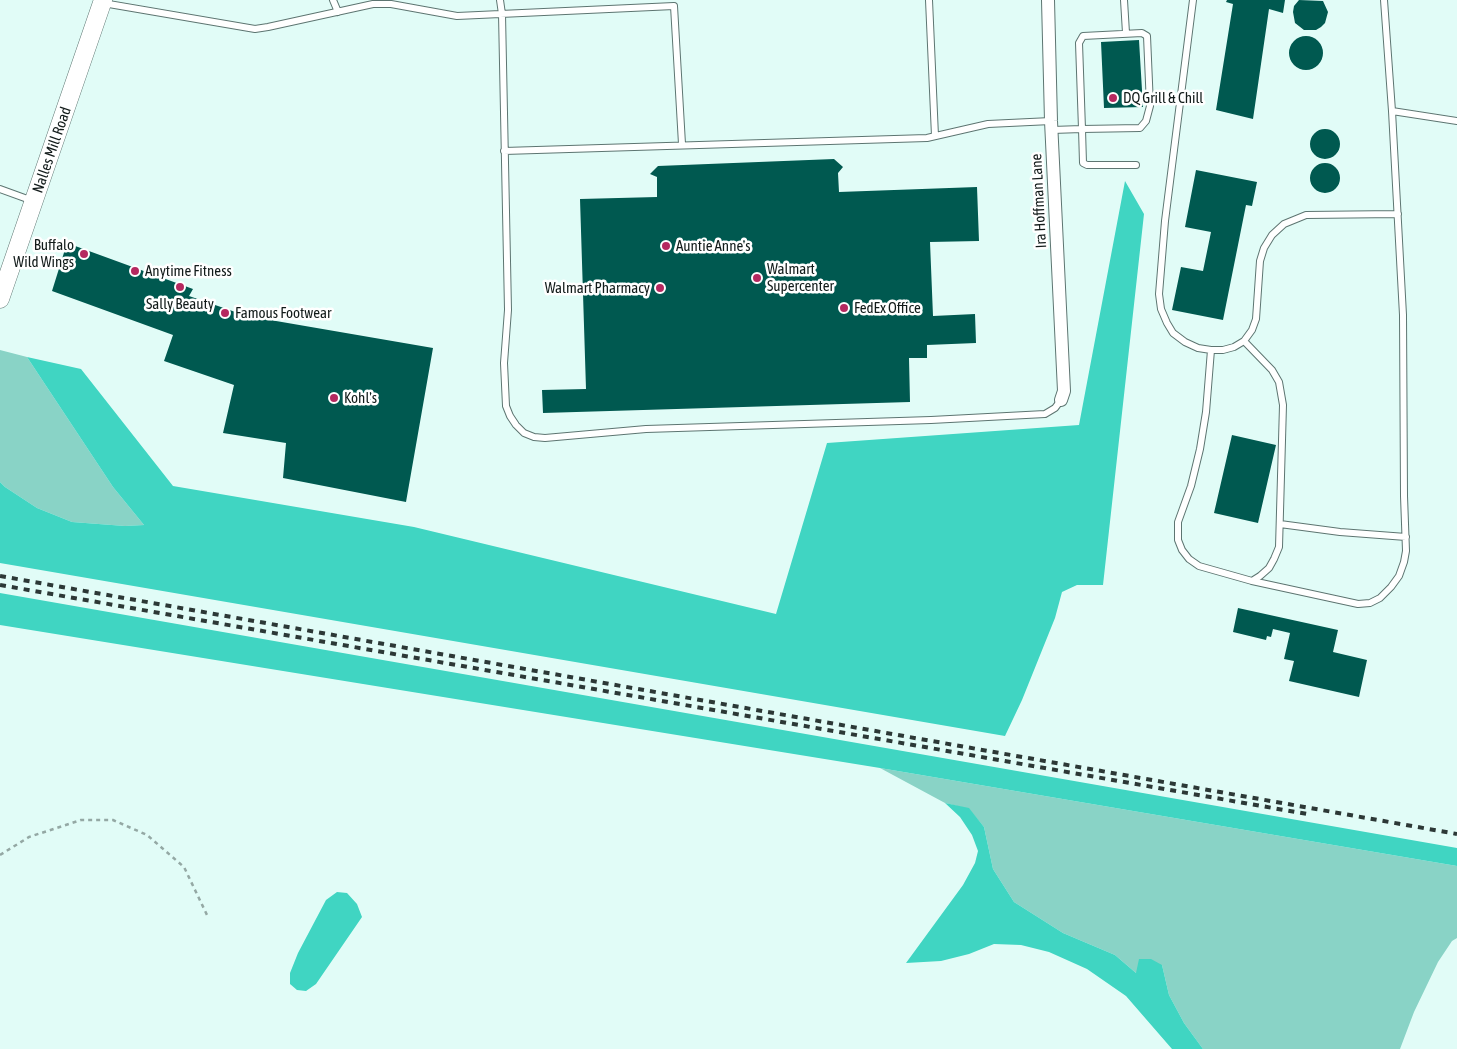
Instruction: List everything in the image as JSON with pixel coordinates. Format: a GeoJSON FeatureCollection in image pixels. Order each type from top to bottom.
{"type":"FeatureCollection","features":[{"type":"Feature","properties":{"kind":"street","name":"Ira Hoffman Lane"},"geometry":{"type":"LineString","coordinates":[[1048,0],[1051,125],[1064,391],[1061,400]]}},
{"type":"Feature","properties":{"kind":"street","name":"Nalles Mill Road"},"geometry":{"type":"LineString","coordinates":[[0,299],[102,1]]}},
{"type":"Feature","properties":{"kind":"lane"},"geometry":{"type":"LineString","coordinates":[[333,0],[338,12]]}},
{"type":"Feature","properties":{"kind":"lane"},"geometry":{"type":"LineString","coordinates":[[500,0],[502,14],[508,310],[504,363],[506,406],[516,426],[524,432],[534,437],[545,438],[646,429],[931,420],[1045,414],[1055,408],[1061,400]]}},
{"type":"Feature","properties":{"kind":"lane"},"geometry":{"type":"LineString","coordinates":[[929,0],[934,136]]}},
{"type":"Feature","properties":{"kind":"lane"},"geometry":{"type":"LineString","coordinates":[[1124,0],[1126,33]]}},
{"type":"Feature","properties":{"kind":"lane"},"geometry":{"type":"LineString","coordinates":[[1193,0],[1165,220],[1159,294],[1167,323],[1174,333],[1185,342],[1198,348],[1211,350],[1228,349],[1244,341],[1252,330],[1256,319],[1260,261],[1264,248],[1272,235],[1284,224],[1306,215],[1398,214]]}},
{"type":"Feature","properties":{"kind":"lane"},"geometry":{"type":"LineString","coordinates":[[1211,350],[1206,412],[1200,449],[1191,486],[1178,522],[1178,540],[1186,555],[1198,565],[1252,581],[1351,604],[1370,603],[1380,598],[1400,576],[1405,557],[1406,537],[1403,315],[1384,0]]}},
{"type":"Feature","properties":{"kind":"lane"},"geometry":{"type":"LineString","coordinates":[[102,1],[255,28],[268,28],[373,4],[391,4],[457,16],[674,3],[682,144]]}},
{"type":"Feature","properties":{"kind":"lane"},"geometry":{"type":"LineString","coordinates":[[504,151],[934,136],[988,124],[1051,125],[1082,129],[1140,128],[1146,121],[1150,106],[1146,36],[1142,32],[1083,36],[1079,43],[1082,129],[1083,163],[1087,166],[1136,165]]}},
{"type":"Feature","properties":{"kind":"lane"},"geometry":{"type":"LineString","coordinates":[[1392,111],[1457,121]]}},
{"type":"Feature","properties":{"kind":"lane"},"geometry":{"type":"LineString","coordinates":[[0,189],[34,201]]}},
{"type":"Feature","properties":{"kind":"lane"},"geometry":{"type":"LineString","coordinates":[[1244,341],[1272,370],[1283,397],[1278,547],[1274,559],[1265,572],[1252,581]]}},
{"type":"Feature","properties":{"kind":"lane"},"geometry":{"type":"LineString","coordinates":[[1280,524],[1340,532],[1406,537]]}},
{"type":"Feature","properties":{"kind":"path"},"geometry":{"type":"LineString","coordinates":[[0,855],[29,838],[81,820],[113,820],[147,835],[184,866],[207,915]]}},
{"type":"Feature","properties":{"kind":"green space"},"geometry":{"type":"Polygon","coordinates":[[[1125,181],[1144,214],[1103,585],[1077,585],[1062,592],[1055,618],[1022,700],[1005,736],[0,563],[0,482],[37,508],[72,522],[125,526],[144,525],[113,487],[27,357],[81,369],[173,486],[414,527],[776,614],[827,443],[1079,425],[1125,181]]]}},
{"type":"Feature","properties":{"kind":"green space"},"geometry":{"type":"Polygon","coordinates":[[[0,350],[27,357],[113,487],[144,525],[125,526],[72,522],[37,508],[0,482],[0,350]]]}},
{"type":"Feature","properties":{"kind":"green space"},"geometry":{"type":"Polygon","coordinates":[[[0,593],[1457,848],[1457,866],[880,768],[0,625],[0,593]]]}},
{"type":"Feature","properties":{"kind":"green space"},"geometry":{"type":"Polygon","coordinates":[[[880,768],[1457,866],[1457,938],[1452,941],[1438,962],[1414,1012],[1400,1049],[1203,1049],[1184,1023],[1169,995],[1162,965],[1136,973],[1115,955],[1063,933],[1014,902],[993,869],[984,827],[969,809],[945,803],[880,768]]]}},
{"type":"Feature","properties":{"kind":"green space"},"geometry":{"type":"Polygon","coordinates":[[[945,803],[969,808],[984,827],[993,869],[1014,902],[1063,933],[1115,955],[1136,973],[1139,959],[1151,959],[1162,965],[1169,995],[1184,1023],[1203,1049],[1172,1049],[1126,996],[1087,969],[1049,952],[1021,945],[994,944],[969,954],[941,961],[906,963],[963,885],[975,863],[978,851],[972,835],[960,817],[945,803]]]}},
{"type":"Feature","properties":{"kind":"green space"},"geometry":{"type":"Polygon","coordinates":[[[337,892],[347,893],[357,904],[362,917],[316,984],[306,991],[297,990],[290,984],[290,973],[298,953],[326,900],[337,892]]]}},
{"type":"Feature","properties":{"kind":"building"},"geometry":{"type":"Polygon","coordinates":[[[1227,0],[1285,0],[1283,13],[1269,9],[1253,119],[1216,110],[1233,4],[1226,2],[1227,0]]]}},
{"type":"Feature","properties":{"kind":"building"},"geometry":{"type":"Polygon","coordinates":[[[1299,0],[1323,1],[1328,12],[1325,23],[1321,27],[1316,30],[1304,30],[1295,23],[1294,6],[1299,0]]]}},
{"type":"Feature","properties":{"kind":"building"},"geometry":{"type":"Polygon","coordinates":[[[1306,36],[1313,37],[1318,41],[1322,46],[1322,60],[1318,65],[1313,69],[1306,70],[1299,69],[1294,65],[1290,60],[1289,53],[1290,46],[1294,41],[1299,37],[1306,36]]]}},
{"type":"Feature","properties":{"kind":"building"},"geometry":{"type":"Polygon","coordinates":[[[1139,40],[1143,107],[1104,108],[1101,42],[1139,40]]]}},
{"type":"Feature","properties":{"kind":"building"},"geometry":{"type":"Polygon","coordinates":[[[1325,129],[1336,133],[1340,144],[1336,155],[1325,159],[1314,155],[1310,144],[1314,133],[1325,129]]]}},
{"type":"Feature","properties":{"kind":"building","name":"Walmart Supercenter"},"geometry":{"type":"Polygon","coordinates":[[[834,159],[843,167],[838,173],[839,192],[977,187],[979,241],[930,242],[933,316],[975,314],[976,343],[927,345],[927,358],[909,358],[910,402],[543,413],[542,390],[586,389],[580,199],[657,197],[657,177],[650,174],[658,166],[834,159]]]}},
{"type":"Feature","properties":{"kind":"building"},"geometry":{"type":"Polygon","coordinates":[[[1325,163],[1336,167],[1340,178],[1336,189],[1325,193],[1314,189],[1310,178],[1314,167],[1325,163]]]}},
{"type":"Feature","properties":{"kind":"building"},"geometry":{"type":"Polygon","coordinates":[[[1196,170],[1257,182],[1252,206],[1246,205],[1223,320],[1172,310],[1181,267],[1203,271],[1211,232],[1185,227],[1196,170]]]}},
{"type":"Feature","properties":{"kind":"building"},"geometry":{"type":"Polygon","coordinates":[[[67,243],[193,289],[189,296],[247,316],[433,348],[406,502],[283,478],[286,443],[223,433],[234,385],[164,361],[173,335],[52,291],[67,243]]]}},
{"type":"Feature","properties":{"kind":"building"},"geometry":{"type":"Polygon","coordinates":[[[1232,435],[1276,445],[1258,523],[1214,513],[1232,435]]]}},
{"type":"Feature","properties":{"kind":"building"},"geometry":{"type":"Polygon","coordinates":[[[1238,608],[1338,630],[1333,652],[1367,660],[1359,697],[1289,681],[1294,661],[1284,659],[1290,633],[1273,629],[1271,637],[1267,636],[1266,640],[1233,632],[1238,608]]]}},
{"type":"Feature","properties":{"kind":"railway"},"geometry":{"type":"LineString","coordinates":[[0,576],[1457,834]]}},
{"type":"Feature","properties":{"kind":"railway"},"geometry":{"type":"LineString","coordinates":[[0,585],[1307,814]]}},
{"type":"Feature","properties":{"kind":"place","name":"DQ Grill & Chill"},"geometry":{"type":"Point","coordinates":[1113,98]}},
{"type":"Feature","properties":{"kind":"place","name":"Auntie Anne's"},"geometry":{"type":"Point","coordinates":[666,246]}},
{"type":"Feature","properties":{"kind":"place","name":"Buffalo Wild Wings"},"geometry":{"type":"Point","coordinates":[84,254]}},
{"type":"Feature","properties":{"kind":"place","name":"Anytime Fitness"},"geometry":{"type":"Point","coordinates":[135,271]}},
{"type":"Feature","properties":{"kind":"place","name":"Walmart Supercenter"},"geometry":{"type":"Point","coordinates":[757,278]}},
{"type":"Feature","properties":{"kind":"place","name":"Sally Beauty"},"geometry":{"type":"Point","coordinates":[180,287]}},
{"type":"Feature","properties":{"kind":"place","name":"Walmart Pharmacy"},"geometry":{"type":"Point","coordinates":[660,288]}},
{"type":"Feature","properties":{"kind":"place","name":"FedEx Office"},"geometry":{"type":"Point","coordinates":[844,308]}},
{"type":"Feature","properties":{"kind":"place","name":"Famous Footwear"},"geometry":{"type":"Point","coordinates":[225,313]}},
{"type":"Feature","properties":{"kind":"place","name":"Kohl's"},"geometry":{"type":"Point","coordinates":[334,398]}}]}
